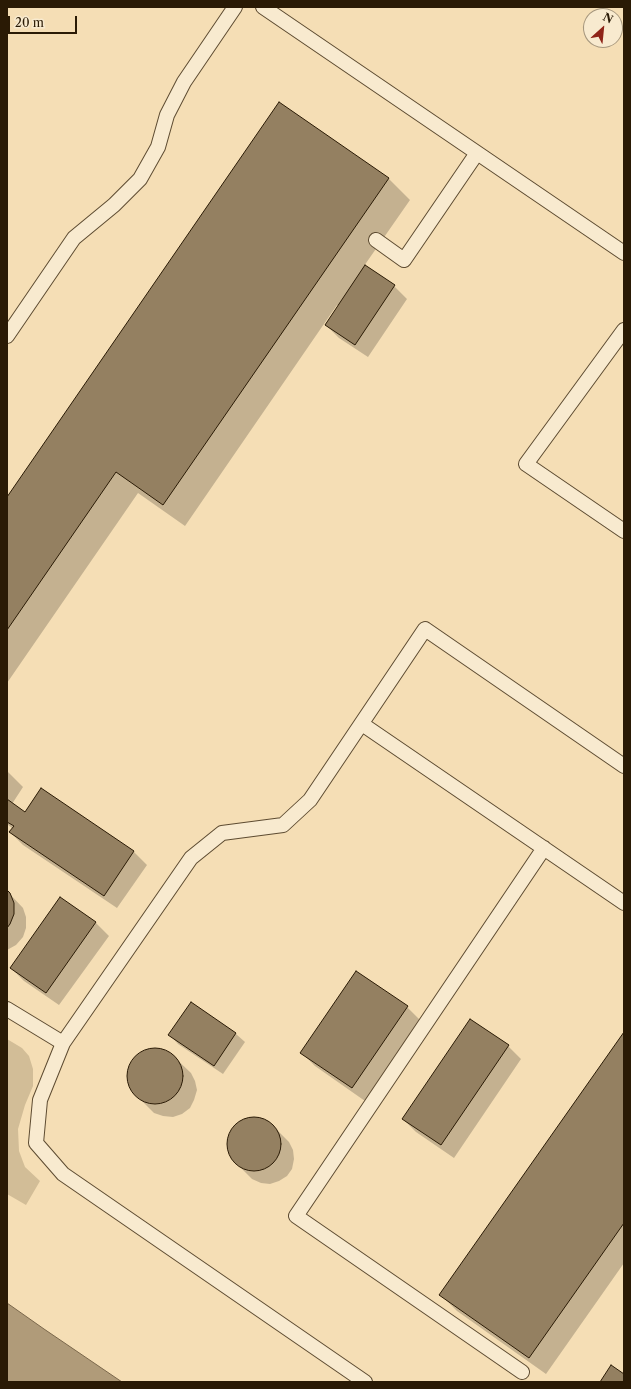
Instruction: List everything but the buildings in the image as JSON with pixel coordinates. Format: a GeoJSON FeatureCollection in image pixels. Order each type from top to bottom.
{"type":"FeatureCollection","features":[{"type":"Feature","properties":{"kind":"lane"},"geometry":{"type":"LineString","coordinates":[[7,336],[74,238],[114,205],[140,179],[158,147],[167,115],[184,82],[235,7]]}},
{"type":"Feature","properties":{"kind":"lane"},"geometry":{"type":"LineString","coordinates":[[263,7],[624,253]]}},
{"type":"Feature","properties":{"kind":"lane"},"geometry":{"type":"LineString","coordinates":[[376,240],[404,260],[477,153]]}},
{"type":"Feature","properties":{"kind":"lane"},"geometry":{"type":"LineString","coordinates":[[624,330],[526,464],[624,531]]}},
{"type":"Feature","properties":{"kind":"lane"},"geometry":{"type":"LineString","coordinates":[[365,1382],[63,1174],[36,1143],[40,1100],[63,1043],[191,858],[222,833],[283,825],[310,800],[425,629],[624,766]]}},
{"type":"Feature","properties":{"kind":"lane"},"geometry":{"type":"LineString","coordinates":[[362,724],[624,903]]}},
{"type":"Feature","properties":{"kind":"lane"},"geometry":{"type":"LineString","coordinates":[[522,1372],[296,1216],[544,848]]}},
{"type":"Feature","properties":{"kind":"lane"},"geometry":{"type":"LineString","coordinates":[[7,1009],[63,1043]]}},
{"type":"Feature","properties":{"kind":"shaded area"},"geometry":{"type":"Polygon","coordinates":[[[7,1039],[22,1048],[29,1056],[33,1069],[33,1086],[25,1105],[18,1129],[19,1151],[25,1167],[40,1181],[26,1205],[7,1194],[7,1039]]]}},
{"type":"Feature","properties":{"kind":"shaded area"},"geometry":{"type":"Polygon","coordinates":[[[7,1303],[44,1329],[122,1382],[7,1382],[7,1303]]]}}]}
